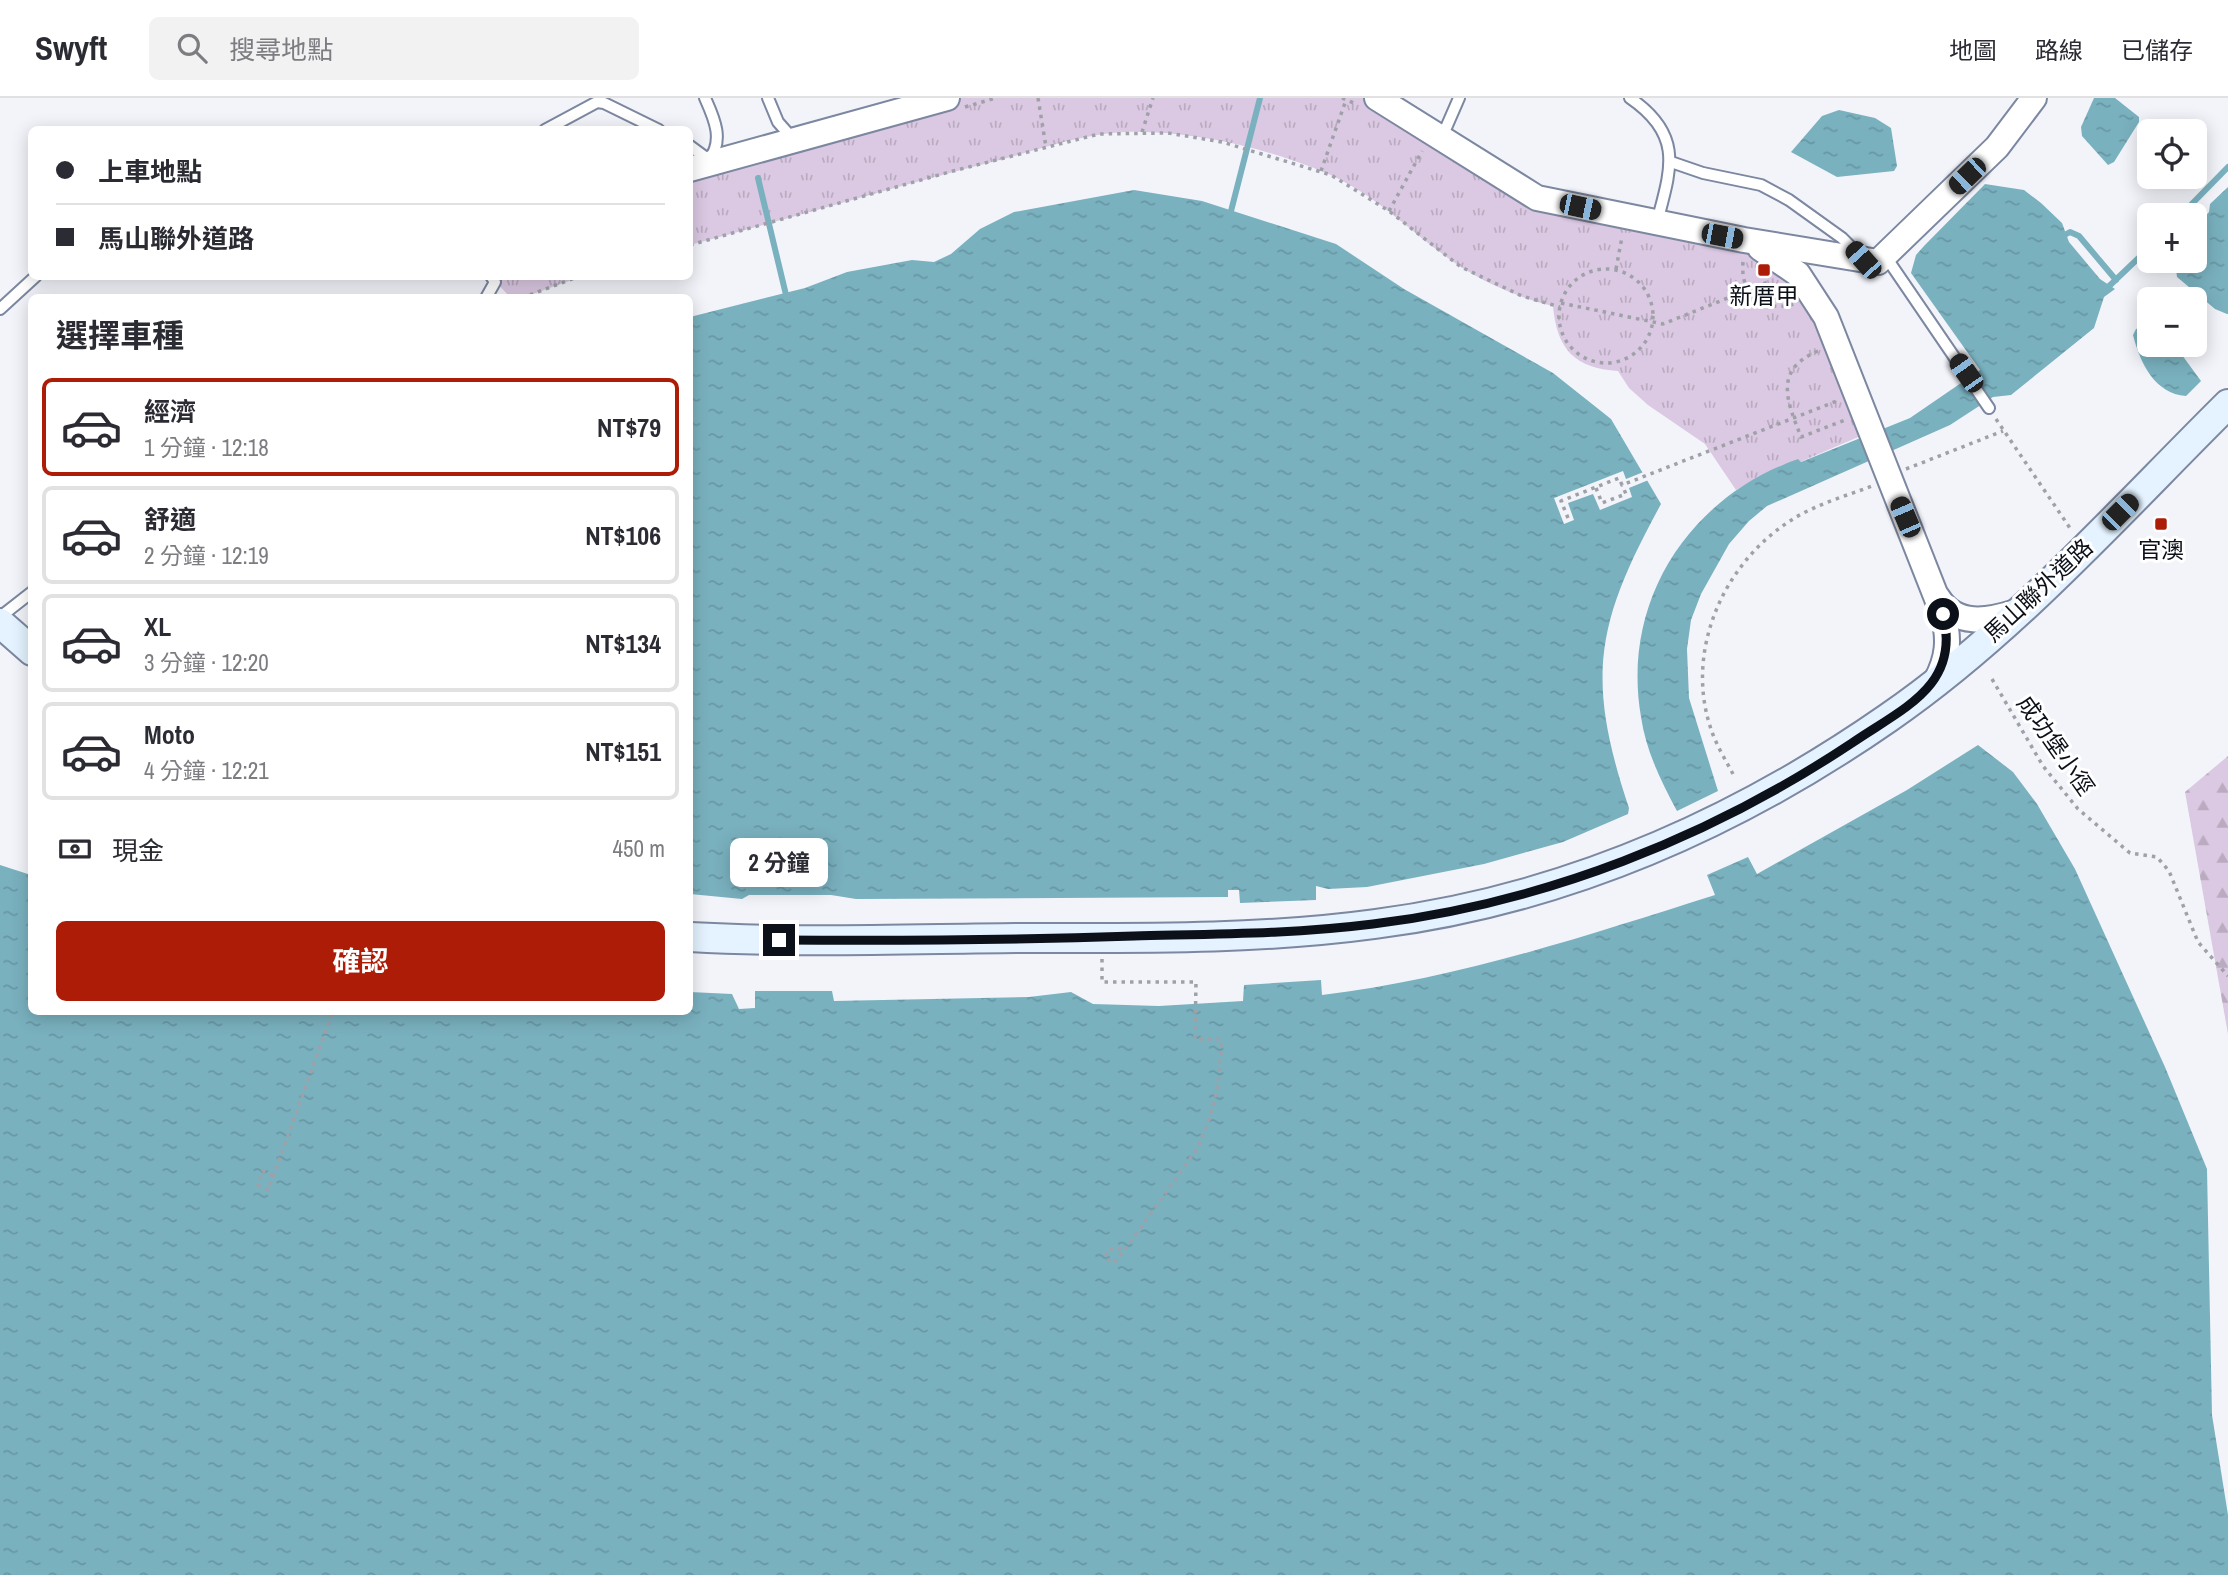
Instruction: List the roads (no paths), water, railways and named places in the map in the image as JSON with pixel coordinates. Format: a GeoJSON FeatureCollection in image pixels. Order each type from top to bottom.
{"type":"FeatureCollection","features":[{"type":"Feature","properties":{"kind":"main road","name":"馬山聯外道路"},"geometry":{"type":"LineString","coordinates":[[693,937],[890,940],[1274,933],[1375,924],[1453,911],[1578,877],[1714,822],[1770,793],[1842,749],[1936,681],[2083,548],[2228,404]]}},
{"type":"Feature","properties":{"kind":"main road"},"geometry":{"type":"LineString","coordinates":[[0,623],[28,648]]}},
{"type":"Feature","properties":{"kind":"street"},"geometry":{"type":"LineString","coordinates":[[697,160],[795,140],[947,98]]}},
{"type":"Feature","properties":{"kind":"street"},"geometry":{"type":"LineString","coordinates":[[1377,98],[1434,140],[1537,198],[1657,222],[1744,247],[1785,263],[1807,285],[1826,317],[1861,423],[1934,589],[1947,628],[1958,647],[1972,647],[1984,640]]}},
{"type":"Feature","properties":{"kind":"street"},"geometry":{"type":"LineString","coordinates":[[1744,247],[1875,259],[1997,147],[2034,98]]}},
{"type":"Feature","properties":{"kind":"street"},"geometry":{"type":"LineString","coordinates":[[1934,589],[1946,610],[1969,620],[1986,620],[2015,612]]}},
{"type":"Feature","properties":{"kind":"street"},"geometry":{"type":"LineString","coordinates":[[1936,681],[1947,658],[1947,628]]}},
{"type":"Feature","properties":{"kind":"lane"},"geometry":{"type":"LineString","coordinates":[[697,160],[714,154],[717,131],[705,98]]}},
{"type":"Feature","properties":{"kind":"lane"},"geometry":{"type":"LineString","coordinates":[[768,98],[778,122],[788,137],[795,140]]}},
{"type":"Feature","properties":{"kind":"lane"},"geometry":{"type":"LineString","coordinates":[[1434,140],[1459,98]]}},
{"type":"Feature","properties":{"kind":"lane"},"geometry":{"type":"LineString","coordinates":[[1630,98],[1660,130],[1671,151],[1671,162],[1657,222]]}},
{"type":"Feature","properties":{"kind":"lane"},"geometry":{"type":"LineString","coordinates":[[552,126],[584,108],[606,100],[652,126]]}},
{"type":"Feature","properties":{"kind":"lane"},"geometry":{"type":"LineString","coordinates":[[1671,162],[1703,173],[1761,185],[1789,200],[1875,259],[1966,373],[1989,408]]}},
{"type":"Feature","properties":{"kind":"lane"},"geometry":{"type":"LineString","coordinates":[[0,309],[32,280]]}},
{"type":"Feature","properties":{"kind":"lane"},"geometry":{"type":"LineString","coordinates":[[0,617],[28,595]]}},
{"type":"Feature","properties":{"kind":"water"},"geometry":{"type":"Polygon","coordinates":[[[2094,98],[2115,98],[2139,117],[2137,125],[2114,162],[2108,165],[2082,136],[2081,127],[2094,98]]]}},
{"type":"Feature","properties":{"kind":"water"},"geometry":{"type":"Polygon","coordinates":[[[1839,110],[1875,118],[1891,128],[1897,166],[1894,171],[1837,177],[1791,152],[1822,116],[1839,110]]]}},
{"type":"Feature","properties":{"kind":"water"},"geometry":{"type":"Polygon","coordinates":[[[1985,184],[2024,190],[2041,203],[2062,223],[2069,242],[2100,279],[2115,289],[2104,297],[2094,328],[2011,395],[1993,397],[1950,425],[1767,506],[1749,521],[1729,544],[1701,594],[1691,620],[1687,649],[1689,698],[1718,791],[1677,811],[1650,754],[1641,717],[1638,674],[1642,633],[1653,594],[1671,559],[1695,527],[1725,499],[1759,476],[1910,418],[1980,370],[1911,273],[1916,255],[1985,184]]]}},
{"type":"Feature","properties":{"kind":"water"},"geometry":{"type":"Polygon","coordinates":[[[2228,187],[2228,314],[2207,302],[2207,287],[2189,287],[2177,277],[2176,273],[2207,273],[2207,214],[2210,204],[2228,187]]]}},
{"type":"Feature","properties":{"kind":"water"},"geometry":{"type":"Polygon","coordinates":[[[1134,190],[1202,201],[1336,244],[1404,289],[1553,373],[1611,419],[1661,504],[1622,583],[1604,652],[1606,722],[1629,808],[1628,814],[1563,842],[1484,864],[1367,887],[1328,889],[1316,886],[1316,900],[1240,903],[1239,890],[1228,890],[1228,897],[856,899],[831,895],[749,895],[742,899],[693,894],[693,316],[805,288],[847,272],[912,260],[934,262],[951,254],[980,229],[1014,212],[1134,190]]]}},
{"type":"Feature","properties":{"kind":"water"},"geometry":{"type":"Polygon","coordinates":[[[2137,329],[2137,347],[2133,335],[2137,329]]]}},
{"type":"Feature","properties":{"kind":"water"},"geometry":{"type":"Polygon","coordinates":[[[2140,357],[2183,357],[2201,381],[2186,396],[2175,394],[2157,383],[2140,357]]]}},
{"type":"Feature","properties":{"kind":"water"},"geometry":{"type":"Polygon","coordinates":[[[1978,745],[2013,772],[2037,804],[2075,869],[2165,1067],[2207,1169],[2212,1415],[2228,1515],[2228,1575],[0,1575],[0,865],[28,874],[28,1015],[693,1015],[693,992],[732,994],[739,1009],[755,1008],[755,991],[832,991],[834,1001],[1029,997],[1071,992],[1093,1004],[1159,1006],[1243,1001],[1244,985],[1321,980],[1322,995],[1372,988],[1471,967],[1618,926],[1715,895],[1707,875],[1748,857],[1757,874],[1907,790],[1978,745]]]}},
{"type":"Feature","properties":{"kind":"waterway"},"geometry":{"type":"LineString","coordinates":[[1230,215],[1260,98]]}},
{"type":"Feature","properties":{"kind":"waterway"},"geometry":{"type":"LineString","coordinates":[[2193,203],[2228,167]]}},
{"type":"Feature","properties":{"kind":"waterway"},"geometry":{"type":"LineString","coordinates":[[758,178],[787,299]]}},
{"type":"Feature","properties":{"kind":"waterway"},"geometry":{"type":"LineString","coordinates":[[2061,237],[2070,232],[2079,236],[2116,280]]}},
{"type":"Feature","properties":{"kind":"waterway"},"geometry":{"type":"LineString","coordinates":[[2105,290],[2137,259]]}},
{"type":"Feature","properties":{"kind":"place","name":"新厝甲"},"geometry":{"type":"Point","coordinates":[1764,270]}},
{"type":"Feature","properties":{"kind":"place","name":"官澳"},"geometry":{"type":"Point","coordinates":[2161,524]}}]}
